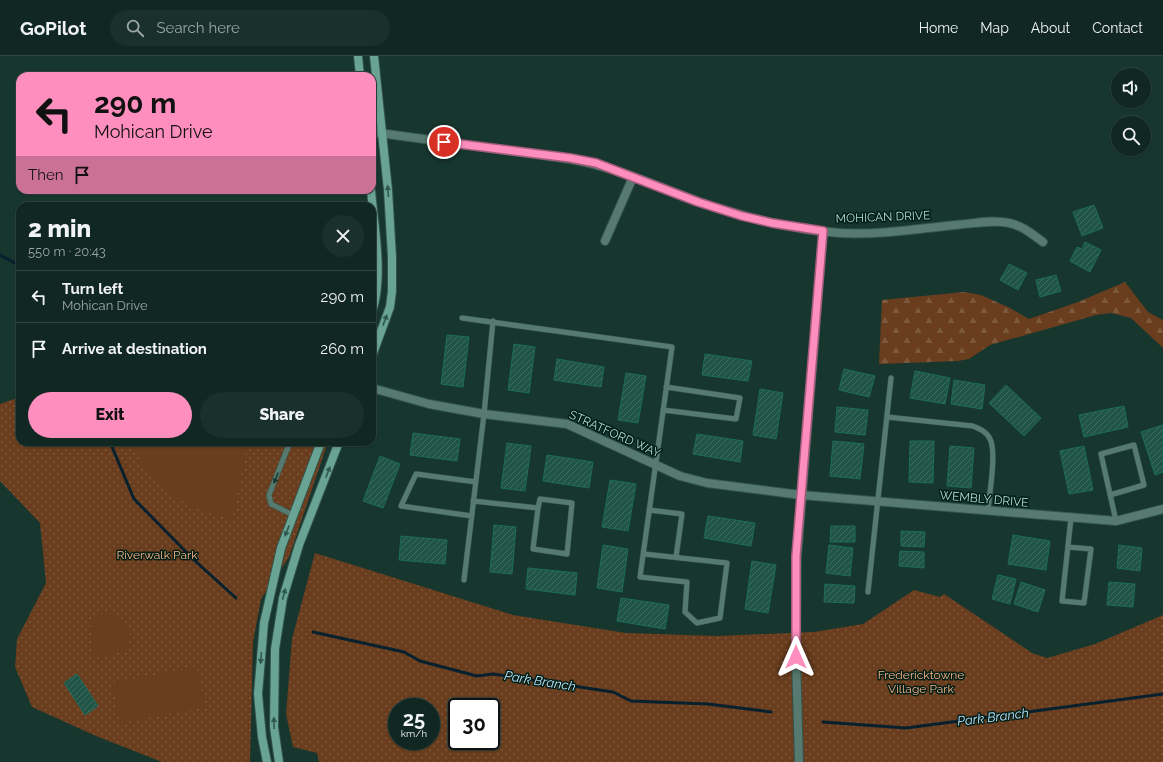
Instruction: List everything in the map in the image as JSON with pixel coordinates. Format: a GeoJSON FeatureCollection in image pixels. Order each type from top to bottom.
{"type":"FeatureCollection","features":[{"type":"Feature","properties":{"kind":"main road"},"geometry":{"type":"LineString","coordinates":[[358,56],[360,72]]}},
{"type":"Feature","properties":{"kind":"main road"},"geometry":{"type":"LineString","coordinates":[[374,56],[376,72]]}},
{"type":"Feature","properties":{"kind":"main road"},"geometry":{"type":"LineString","coordinates":[[376,75],[388,190],[392,257],[392,291],[390,307],[376,345]]}},
{"type":"Feature","properties":{"kind":"main road"},"geometry":{"type":"LineString","coordinates":[[376,241],[378,262],[376,301]]}},
{"type":"Feature","properties":{"kind":"main road"},"geometry":{"type":"LineString","coordinates":[[267,762],[262,738],[258,694],[264,623],[281,548],[320,446]]}},
{"type":"Feature","properties":{"kind":"main road"},"geometry":{"type":"LineString","coordinates":[[279,762],[274,727],[275,649],[283,598],[299,545],[337,446]]}},
{"type":"Feature","properties":{"kind":"street","name":"MOHICAN DRIVE"},"geometry":{"type":"LineString","coordinates":[[376,132],[570,158],[596,163],[698,202],[742,216],[772,223],[823,231],[840,232],[878,232],[988,222],[1008,223],[1027,230],[1043,242]]}},
{"type":"Feature","properties":{"kind":"street"},"geometry":{"type":"LineString","coordinates":[[605,241],[633,177]]}},
{"type":"Feature","properties":{"kind":"street"},"geometry":{"type":"LineString","coordinates":[[799,762],[796,657],[796,556],[823,231]]}},
{"type":"Feature","properties":{"kind":"street","name":"STRATFORD WAY"},"geometry":{"type":"LineString","coordinates":[[376,389],[429,404],[484,414],[567,424],[680,476],[707,482],[801,495]]}},
{"type":"Feature","properties":{"kind":"street","name":"WEMBLY DRIVE"},"geometry":{"type":"LineString","coordinates":[[801,495],[1116,521],[1163,509]]}},
{"type":"Feature","properties":{"kind":"lane"},"geometry":{"type":"LineString","coordinates":[[462,318],[494,321],[672,347],[640,577],[687,582],[684,612],[696,623],[720,618],[727,563],[644,554]]}},
{"type":"Feature","properties":{"kind":"lane"},"geometry":{"type":"LineString","coordinates":[[464,580],[494,321]]}},
{"type":"Feature","properties":{"kind":"lane"},"geometry":{"type":"LineString","coordinates":[[868,592],[891,378]]}},
{"type":"Feature","properties":{"kind":"lane"},"geometry":{"type":"LineString","coordinates":[[663,410],[736,419],[740,398],[666,387]]}},
{"type":"Feature","properties":{"kind":"lane"},"geometry":{"type":"LineString","coordinates":[[887,417],[973,426],[982,430],[990,439],[993,450],[988,511]]}},
{"type":"Feature","properties":{"kind":"lane"},"geometry":{"type":"LineString","coordinates":[[1110,495],[1144,485],[1134,445],[1101,454],[1110,495],[1116,521]]}},
{"type":"Feature","properties":{"kind":"lane"},"geometry":{"type":"LineString","coordinates":[[288,446],[269,495],[271,504],[294,515]]}},
{"type":"Feature","properties":{"kind":"lane"},"geometry":{"type":"LineString","coordinates":[[472,516],[401,506],[416,474],[476,482]]}},
{"type":"Feature","properties":{"kind":"lane"},"geometry":{"type":"LineString","coordinates":[[540,499],[572,503],[567,554],[533,549],[538,508],[540,499]]}},
{"type":"Feature","properties":{"kind":"lane"},"geometry":{"type":"LineString","coordinates":[[474,501],[538,508]]}},
{"type":"Feature","properties":{"kind":"lane"},"geometry":{"type":"LineString","coordinates":[[650,510],[682,514],[676,557]]}},
{"type":"Feature","properties":{"kind":"lane"},"geometry":{"type":"LineString","coordinates":[[1068,547],[1091,549],[1084,603],[1062,601],[1071,518]]}},
{"type":"Feature","properties":{"kind":"green space"},"geometry":{"type":"Polygon","coordinates":[[[1125,282],[1148,312],[1163,320],[1163,348],[1131,318],[1111,313],[1096,315],[990,345],[969,359],[958,361],[879,364],[882,300],[964,292],[981,295],[1010,308],[1029,319],[1078,302],[1125,282]]]}},
{"type":"Feature","properties":{"kind":"green space","name":"Riverwalk Park"},"geometry":{"type":"Polygon","coordinates":[[[16,398],[16,446],[327,446],[289,557],[261,599],[253,642],[250,762],[162,762],[96,736],[32,707],[15,667],[17,639],[46,583],[40,523],[0,481],[0,404],[16,398]]]}},
{"type":"Feature","properties":{"kind":"green space"},"geometry":{"type":"Polygon","coordinates":[[[132,446],[247,446],[232,519],[202,511],[190,506],[168,492],[151,474],[132,446]]]}},
{"type":"Feature","properties":{"kind":"green space","name":"Fredericktowne Village Park"},"geometry":{"type":"Polygon","coordinates":[[[315,553],[513,615],[626,633],[717,636],[814,632],[863,624],[914,590],[940,597],[944,594],[1032,653],[1047,658],[1095,644],[1163,615],[1163,762],[319,762],[317,753],[293,747],[286,714],[292,639],[315,553]]]}},
{"type":"Feature","properties":{"kind":"green space"},"geometry":{"type":"Polygon","coordinates":[[[107,613],[117,616],[126,623],[130,632],[129,643],[126,649],[122,652],[94,658],[90,622],[100,614],[107,613]]]}},
{"type":"Feature","properties":{"kind":"green space"},"geometry":{"type":"Polygon","coordinates":[[[197,667],[205,707],[120,723],[112,683],[197,667]]]}},
{"type":"Feature","properties":{"kind":"building"},"geometry":{"type":"Polygon","coordinates":[[[1094,205],[1103,228],[1082,236],[1073,212],[1094,205]]]}},
{"type":"Feature","properties":{"kind":"building"},"geometry":{"type":"Polygon","coordinates":[[[1085,242],[1101,250],[1090,272],[1070,261],[1077,247],[1082,249],[1085,242]]]}},
{"type":"Feature","properties":{"kind":"building"},"geometry":{"type":"Polygon","coordinates":[[[1009,264],[1027,273],[1018,290],[1000,280],[1009,264]]]}},
{"type":"Feature","properties":{"kind":"building"},"geometry":{"type":"Polygon","coordinates":[[[1056,275],[1061,291],[1040,297],[1036,280],[1056,275]]]}},
{"type":"Feature","properties":{"kind":"building"},"geometry":{"type":"Polygon","coordinates":[[[447,335],[469,337],[463,387],[441,384],[447,335]]]}},
{"type":"Feature","properties":{"kind":"building"},"geometry":{"type":"Polygon","coordinates":[[[514,344],[535,347],[529,393],[508,390],[514,344]]]}},
{"type":"Feature","properties":{"kind":"building"},"geometry":{"type":"Polygon","coordinates":[[[705,354],[752,361],[748,381],[702,375],[705,354]]]}},
{"type":"Feature","properties":{"kind":"building"},"geometry":{"type":"Polygon","coordinates":[[[557,359],[604,367],[601,387],[554,380],[557,359]]]}},
{"type":"Feature","properties":{"kind":"building"},"geometry":{"type":"Polygon","coordinates":[[[844,369],[875,376],[869,397],[839,390],[844,369]]]}},
{"type":"Feature","properties":{"kind":"building"},"geometry":{"type":"Polygon","coordinates":[[[915,371],[950,378],[945,404],[910,398],[915,371]]]}},
{"type":"Feature","properties":{"kind":"building"},"geometry":{"type":"Polygon","coordinates":[[[626,373],[646,376],[638,423],[618,420],[626,373]]]}},
{"type":"Feature","properties":{"kind":"building"},"geometry":{"type":"Polygon","coordinates":[[[954,380],[985,385],[982,409],[951,404],[954,380]]]}},
{"type":"Feature","properties":{"kind":"building"},"geometry":{"type":"Polygon","coordinates":[[[1006,385],[1041,418],[1024,436],[989,403],[1006,385]]]}},
{"type":"Feature","properties":{"kind":"building"},"geometry":{"type":"Polygon","coordinates":[[[760,389],[783,393],[776,439],[753,435],[760,389]]]}},
{"type":"Feature","properties":{"kind":"building"},"geometry":{"type":"Polygon","coordinates":[[[1124,406],[1128,427],[1084,437],[1079,415],[1124,406]]]}},
{"type":"Feature","properties":{"kind":"building"},"geometry":{"type":"Polygon","coordinates":[[[837,407],[868,410],[865,435],[835,432],[837,407]]]}},
{"type":"Feature","properties":{"kind":"building"},"geometry":{"type":"Polygon","coordinates":[[[1163,425],[1163,472],[1155,475],[1141,432],[1163,425]]]}},
{"type":"Feature","properties":{"kind":"building"},"geometry":{"type":"Polygon","coordinates":[[[413,433],[460,439],[457,461],[410,455],[413,433]]]}},
{"type":"Feature","properties":{"kind":"building"},"geometry":{"type":"Polygon","coordinates":[[[697,434],[743,441],[740,462],[693,454],[697,434]]]}},
{"type":"Feature","properties":{"kind":"building"},"geometry":{"type":"Polygon","coordinates":[[[833,441],[864,444],[860,479],[830,476],[833,441]]]}},
{"type":"Feature","properties":{"kind":"building"},"geometry":{"type":"Polygon","coordinates":[[[910,441],[934,441],[933,483],[909,482],[910,441]]]}},
{"type":"Feature","properties":{"kind":"building"},"geometry":{"type":"Polygon","coordinates":[[[507,443],[531,446],[525,491],[501,488],[507,443]]]}},
{"type":"Feature","properties":{"kind":"building"},"geometry":{"type":"Polygon","coordinates":[[[950,446],[974,448],[971,488],[947,486],[950,446]]]}},
{"type":"Feature","properties":{"kind":"building"},"geometry":{"type":"Polygon","coordinates":[[[1084,446],[1093,490],[1069,494],[1060,451],[1084,446]]]}},
{"type":"Feature","properties":{"kind":"building"},"geometry":{"type":"Polygon","coordinates":[[[547,455],[593,462],[589,488],[543,481],[547,455]]]}},
{"type":"Feature","properties":{"kind":"building"},"geometry":{"type":"Polygon","coordinates":[[[380,456],[400,464],[383,508],[363,501],[380,456]]]}},
{"type":"Feature","properties":{"kind":"building"},"geometry":{"type":"Polygon","coordinates":[[[610,480],[636,484],[628,531],[602,527],[610,480]]]}},
{"type":"Feature","properties":{"kind":"building"},"geometry":{"type":"Polygon","coordinates":[[[708,516],[755,523],[751,546],[704,538],[708,516]]]}},
{"type":"Feature","properties":{"kind":"building"},"geometry":{"type":"Polygon","coordinates":[[[494,525],[516,527],[512,574],[490,572],[494,525]]]}},
{"type":"Feature","properties":{"kind":"building"},"geometry":{"type":"Polygon","coordinates":[[[831,526],[855,526],[855,542],[830,542],[831,526]]]}},
{"type":"Feature","properties":{"kind":"building"},"geometry":{"type":"Polygon","coordinates":[[[901,531],[925,532],[924,547],[901,546],[901,531]]]}},
{"type":"Feature","properties":{"kind":"building"},"geometry":{"type":"Polygon","coordinates":[[[1013,535],[1050,541],[1046,570],[1008,564],[1013,535]]]}},
{"type":"Feature","properties":{"kind":"building"},"geometry":{"type":"Polygon","coordinates":[[[401,536],[447,540],[445,564],[399,560],[401,536]]]}},
{"type":"Feature","properties":{"kind":"building"},"geometry":{"type":"Polygon","coordinates":[[[603,545],[628,549],[622,592],[597,588],[603,545]]]}},
{"type":"Feature","properties":{"kind":"building"},"geometry":{"type":"Polygon","coordinates":[[[829,545],[853,548],[850,576],[826,573],[829,545]]]}},
{"type":"Feature","properties":{"kind":"building"},"geometry":{"type":"Polygon","coordinates":[[[1119,545],[1142,548],[1140,571],[1117,568],[1119,545]]]}},
{"type":"Feature","properties":{"kind":"building"},"geometry":{"type":"Polygon","coordinates":[[[900,551],[924,552],[924,568],[899,566],[900,551]]]}},
{"type":"Feature","properties":{"kind":"building"},"geometry":{"type":"Polygon","coordinates":[[[752,561],[776,565],[768,613],[745,609],[752,561]]]}},
{"type":"Feature","properties":{"kind":"building"},"geometry":{"type":"Polygon","coordinates":[[[528,568],[577,573],[575,595],[526,589],[528,568]]]}},
{"type":"Feature","properties":{"kind":"building"},"geometry":{"type":"Polygon","coordinates":[[[998,575],[1016,579],[1010,604],[992,599],[998,575]]]}},
{"type":"Feature","properties":{"kind":"building"},"geometry":{"type":"Polygon","coordinates":[[[1021,582],[1045,590],[1038,612],[1014,604],[1021,582]]]}},
{"type":"Feature","properties":{"kind":"building"},"geometry":{"type":"Polygon","coordinates":[[[1109,582],[1135,584],[1133,607],[1107,605],[1109,582]]]}},
{"type":"Feature","properties":{"kind":"building"},"geometry":{"type":"Polygon","coordinates":[[[825,584],[855,586],[854,603],[824,602],[825,584]]]}},
{"type":"Feature","properties":{"kind":"building"},"geometry":{"type":"Polygon","coordinates":[[[621,598],[669,605],[665,629],[617,621],[621,598]]]}},
{"type":"Feature","properties":{"kind":"building"},"geometry":{"type":"Polygon","coordinates":[[[77,674],[98,706],[85,715],[64,683],[77,674]]]}},
{"type":"Feature","properties":{"kind":"waterway","name":"Park Branch"},"geometry":{"type":"LineString","coordinates":[[0,255],[16,264]]}},
{"type":"Feature","properties":{"kind":"waterway","name":"Park Branch"},"geometry":{"type":"LineString","coordinates":[[112,446],[134,499],[194,560],[236,598]]}},
{"type":"Feature","properties":{"kind":"waterway","name":"Park Branch"},"geometry":{"type":"LineString","coordinates":[[313,632],[404,652],[420,661],[477,676],[493,674],[613,692],[631,701],[708,704],[771,712]]}},
{"type":"Feature","properties":{"kind":"waterway","name":"Park Branch"},"geometry":{"type":"LineString","coordinates":[[823,722],[906,728],[1163,694]]}},
{"type":"Feature","properties":{"kind":"route"},"geometry":{"type":"LineString","coordinates":[[444,142],[570,158],[596,163],[698,202],[742,216],[772,223],[823,231],[796,556],[796,657]]}}]}
